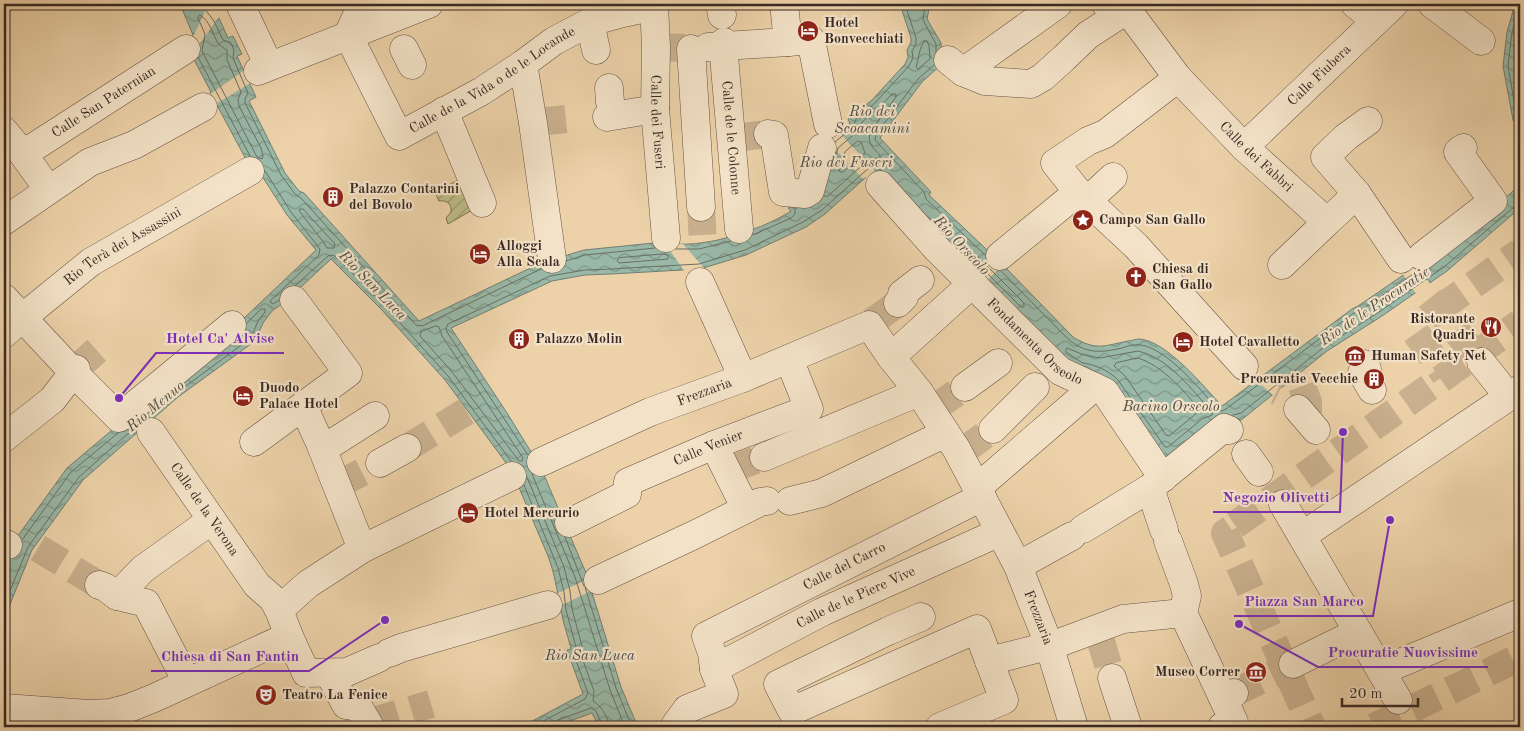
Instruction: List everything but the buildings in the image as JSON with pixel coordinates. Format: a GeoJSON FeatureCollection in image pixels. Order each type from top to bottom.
{"type":"FeatureCollection","features":[{"type":"Feature","properties":{"kind":"street"},"geometry":{"type":"LineString","coordinates":[[232,4],[263,68],[350,40],[399,40],[429,4]]}},
{"type":"Feature","properties":{"kind":"street"},"geometry":{"type":"LineString","coordinates":[[350,40],[362,4]]}},
{"type":"Feature","properties":{"kind":"street"},"geometry":{"type":"LineString","coordinates":[[784,4],[788,42]]}},
{"type":"Feature","properties":{"kind":"street"},"geometry":{"type":"LineString","coordinates":[[1058,4],[956,66],[985,81],[1031,84],[1043,77],[1121,7]]}},
{"type":"Feature","properties":{"kind":"street"},"geometry":{"type":"LineString","coordinates":[[1355,4],[1385,12]]}},
{"type":"Feature","properties":{"kind":"street"},"geometry":{"type":"LineString","coordinates":[[1432,4],[1481,41]]}},
{"type":"Feature","properties":{"kind":"street","name":"Calle de la Vida o de le Locande"},"geometry":{"type":"LineString","coordinates":[[350,40],[399,136],[482,91],[554,41],[590,22],[654,5]]}},
{"type":"Feature","properties":{"kind":"street","name":"Calle dei Fuseri"},"geometry":{"type":"LineString","coordinates":[[654,5],[673,48],[655,109],[666,238]]}},
{"type":"Feature","properties":{"kind":"street","name":"Calle dei Fabbri"},"geometry":{"type":"LineString","coordinates":[[1121,7],[1131,15],[1178,78],[1244,147],[1327,222]]}},
{"type":"Feature","properties":{"kind":"street","name":"Calle Fiubera"},"geometry":{"type":"LineString","coordinates":[[1244,147],[1385,12]]}},
{"type":"Feature","properties":{"kind":"street"},"geometry":{"type":"LineString","coordinates":[[590,22],[596,50]]}},
{"type":"Feature","properties":{"kind":"street"},"geometry":{"type":"LineString","coordinates":[[701,207],[673,48],[811,40],[825,136],[810,191],[805,194],[783,192],[774,135],[768,134]]}},
{"type":"Feature","properties":{"kind":"street","name":"Calle de le Colonne"},"geometry":{"type":"LineString","coordinates":[[724,44],[739,229]]}},
{"type":"Feature","properties":{"kind":"street","name":"Calle San Paternian"},"geometry":{"type":"LineString","coordinates":[[23,154],[186,49]]}},
{"type":"Feature","properties":{"kind":"street"},"geometry":{"type":"LineString","coordinates":[[523,64],[534,118],[552,259]]}},
{"type":"Feature","properties":{"kind":"street"},"geometry":{"type":"LineString","coordinates":[[1178,78],[1105,134],[1088,141],[1055,164],[1083,196],[1136,246],[1244,366]]}},
{"type":"Feature","properties":{"kind":"street"},"geometry":{"type":"LineString","coordinates":[[4,221],[90,162],[134,145],[203,107]]}},
{"type":"Feature","properties":{"kind":"street"},"geometry":{"type":"LineString","coordinates":[[610,107],[655,109]]}},
{"type":"Feature","properties":{"kind":"street"},"geometry":{"type":"LineString","coordinates":[[444,110],[482,203]]}},
{"type":"Feature","properties":{"kind":"street"},"geometry":{"type":"LineString","coordinates":[[1368,121],[1346,137],[1325,157],[1411,258],[1493,201],[1458,152],[1463,148]]}},
{"type":"Feature","properties":{"kind":"street"},"geometry":{"type":"LineString","coordinates":[[4,131],[48,189]]}},
{"type":"Feature","properties":{"kind":"street","name":"Rio Terà dei Assassini"},"geometry":{"type":"LineString","coordinates":[[13,326],[91,262],[250,171]]}},
{"type":"Feature","properties":{"kind":"street"},"geometry":{"type":"LineString","coordinates":[[1000,256],[1083,196],[1113,177]]}},
{"type":"Feature","properties":{"kind":"street","name":"Fondamenta Orseolo"},"geometry":{"type":"LineString","coordinates":[[880,185],[936,250],[973,283],[1060,371],[1105,392],[1156,483],[1166,535],[1184,584],[1178,608],[1228,696],[1231,726]]}},
{"type":"Feature","properties":{"kind":"street"},"geometry":{"type":"LineString","coordinates":[[1282,265],[1357,194]]}},
{"type":"Feature","properties":{"kind":"street"},"geometry":{"type":"LineString","coordinates":[[898,303],[904,297],[902,294],[920,280]]}},
{"type":"Feature","properties":{"kind":"street"},"geometry":{"type":"LineString","coordinates":[[700,282],[743,378]]}},
{"type":"Feature","properties":{"kind":"street"},"geometry":{"type":"LineString","coordinates":[[891,357],[973,283]]}},
{"type":"Feature","properties":{"kind":"street"},"geometry":{"type":"LineString","coordinates":[[4,298],[13,326],[75,372],[119,418],[232,325]]}},
{"type":"Feature","properties":{"kind":"street"},"geometry":{"type":"LineString","coordinates":[[254,442],[348,373],[294,300]]}},
{"type":"Feature","properties":{"kind":"street","name":"Frezzaria"},"geometry":{"type":"LineString","coordinates":[[541,462],[650,412],[743,378],[871,323],[891,357],[928,404],[956,446],[1018,566],[1052,645],[1074,727]]}},
{"type":"Feature","properties":{"kind":"street","name":"Calle Venier"},"geometry":{"type":"LineString","coordinates":[[569,523],[627,494],[628,482],[714,445],[809,409],[790,358]]}},
{"type":"Feature","properties":{"kind":"street"},"geometry":{"type":"LineString","coordinates":[[965,387],[998,362]]}},
{"type":"Feature","properties":{"kind":"street"},"geometry":{"type":"LineString","coordinates":[[1302,536],[1515,393],[1481,362]]}},
{"type":"Feature","properties":{"kind":"street"},"geometry":{"type":"LineString","coordinates":[[1364,364],[1368,369],[1362,373],[1372,390]]}},
{"type":"Feature","properties":{"kind":"street"},"geometry":{"type":"LineString","coordinates":[[4,438],[52,400],[75,372]]}},
{"type":"Feature","properties":{"kind":"street","name":"Calle del Carro"},"geometry":{"type":"LineString","coordinates":[[714,669],[712,653],[706,636],[980,493],[1094,387]]}},
{"type":"Feature","properties":{"kind":"street"},"geometry":{"type":"LineString","coordinates":[[992,428],[1035,388]]}},
{"type":"Feature","properties":{"kind":"street"},"geometry":{"type":"LineString","coordinates":[[764,457],[928,404]]}},
{"type":"Feature","properties":{"kind":"street"},"geometry":{"type":"LineString","coordinates":[[304,406],[362,546]]}},
{"type":"Feature","properties":{"kind":"street"},"geometry":{"type":"LineString","coordinates":[[1298,409],[1316,430]]}},
{"type":"Feature","properties":{"kind":"street"},"geometry":{"type":"LineString","coordinates":[[323,449],[375,416]]}},
{"type":"Feature","properties":{"kind":"street"},"geometry":{"type":"LineString","coordinates":[[1018,566],[1078,533],[1156,483],[1224,428],[1229,430]]}},
{"type":"Feature","properties":{"kind":"street","name":"Calle de la Verona"},"geometry":{"type":"LineString","coordinates":[[152,432],[208,523],[257,585],[273,599],[306,673],[338,673]]}},
{"type":"Feature","properties":{"kind":"street"},"geometry":{"type":"LineString","coordinates":[[714,445],[728,471],[768,504]]}},
{"type":"Feature","properties":{"kind":"street"},"geometry":{"type":"LineString","coordinates":[[598,580],[768,504],[822,492],[956,446]]}},
{"type":"Feature","properties":{"kind":"street"},"geometry":{"type":"LineString","coordinates":[[380,462],[406,448]]}},
{"type":"Feature","properties":{"kind":"street"},"geometry":{"type":"LineString","coordinates":[[279,610],[308,584],[362,546],[512,476]]}},
{"type":"Feature","properties":{"kind":"street"},"geometry":{"type":"LineString","coordinates":[[1283,504],[1398,700]]}},
{"type":"Feature","properties":{"kind":"street"},"geometry":{"type":"LineString","coordinates":[[188,682],[146,603],[108,591],[208,523]]}},
{"type":"Feature","properties":{"kind":"street","name":"Calle de le Piere Vive"},"geometry":{"type":"LineString","coordinates":[[714,669],[822,612],[1000,532]]}},
{"type":"Feature","properties":{"kind":"street"},"geometry":{"type":"LineString","coordinates":[[366,720],[346,705],[338,673],[401,648],[548,605]]}},
{"type":"Feature","properties":{"kind":"street"},"geometry":{"type":"LineString","coordinates":[[992,660],[1098,632],[1123,619],[1178,608]]}},
{"type":"Feature","properties":{"kind":"street"},"geometry":{"type":"LineString","coordinates":[[1382,671],[1520,612]]}},
{"type":"Feature","properties":{"kind":"street"},"geometry":{"type":"LineString","coordinates":[[921,617],[778,684],[792,710],[977,629],[992,660],[1004,700],[940,727]]}},
{"type":"Feature","properties":{"kind":"street"},"geometry":{"type":"LineString","coordinates":[[1293,664],[1358,632]]}},
{"type":"Feature","properties":{"kind":"street"},"geometry":{"type":"LineString","coordinates":[[4,708],[89,714],[110,713],[128,708],[290,636]]}},
{"type":"Feature","properties":{"kind":"street"},"geometry":{"type":"LineString","coordinates":[[674,727],[687,709],[724,694],[714,669]]}},
{"type":"Feature","properties":{"kind":"street"},"geometry":{"type":"LineString","coordinates":[[1112,678],[1128,727]]}},
{"type":"Feature","properties":{"kind":"shaded area"},"geometry":{"type":"Polygon","coordinates":[[[462,178],[474,209],[448,224],[446,218],[451,212],[451,207],[447,202],[439,201],[435,192],[462,178]]]}},
{"type":"Feature","properties":{"kind":"water"},"geometry":{"type":"Polygon","coordinates":[[[180,4],[208,4],[219,18],[228,38],[233,36],[242,54],[237,56],[256,97],[249,101],[285,173],[299,191],[304,193],[419,321],[541,263],[584,250],[664,242],[694,244],[710,242],[745,232],[788,213],[791,211],[788,208],[797,199],[839,132],[850,123],[848,119],[872,100],[905,64],[911,38],[900,4],[930,4],[927,19],[941,43],[942,64],[922,82],[880,138],[931,192],[929,195],[1003,265],[1073,337],[1094,346],[1138,339],[1150,341],[1161,347],[1184,366],[1222,406],[1352,309],[1441,248],[1520,185],[1520,208],[1447,271],[1327,351],[1240,421],[1238,418],[1166,468],[1083,377],[874,170],[825,214],[806,227],[746,255],[700,269],[585,275],[552,281],[451,328],[541,468],[586,573],[621,687],[637,725],[644,727],[599,727],[592,713],[553,727],[521,727],[583,694],[567,650],[571,649],[548,556],[512,471],[445,380],[381,309],[331,259],[286,301],[272,311],[263,323],[255,341],[178,397],[83,480],[32,550],[4,619],[4,563],[12,544],[67,468],[239,323],[316,250],[287,215],[260,173],[249,165],[190,52],[193,35],[180,4]]]}},
{"type":"Feature","properties":{"kind":"water"},"geometry":{"type":"Polygon","coordinates":[[[1515,4],[1520,4],[1520,132],[1513,120],[1503,66],[1507,32],[1515,4]]]}},
{"type":"Feature","properties":{"kind":"pier"},"geometry":{"type":"Polygon","coordinates":[[[210,4],[221,17],[218,18],[199,45],[190,52],[190,37],[194,35],[210,4]]]}},
{"type":"Feature","properties":{"kind":"pier"},"geometry":{"type":"Polygon","coordinates":[[[246,69],[252,82],[214,105],[209,95],[246,69]]]}},
{"type":"Feature","properties":{"kind":"pier"},"geometry":{"type":"Polygon","coordinates":[[[843,126],[847,126],[839,132],[885,182],[883,183],[873,173],[867,179],[865,177],[863,179],[826,140],[843,126]]]}},
{"type":"Feature","properties":{"kind":"pier"},"geometry":{"type":"Polygon","coordinates":[[[664,242],[683,244],[704,268],[700,269],[700,271],[685,272],[664,242]]]}},
{"type":"Feature","properties":{"kind":"pier"},"geometry":{"type":"Polygon","coordinates":[[[994,253],[1004,263],[981,287],[970,276],[994,253]]]}},
{"type":"Feature","properties":{"kind":"pier"},"geometry":{"type":"Polygon","coordinates":[[[1415,264],[1431,285],[1417,295],[1402,273],[1415,264]]]}},
{"type":"Feature","properties":{"kind":"pier"},"geometry":{"type":"Polygon","coordinates":[[[1262,373],[1282,389],[1274,396],[1254,379],[1262,373]]]}},
{"type":"Feature","properties":{"kind":"pier"},"geometry":{"type":"Polygon","coordinates":[[[590,578],[593,590],[558,607],[556,594],[590,578]]]}},
{"type":"Feature","properties":{"kind":"tunnel"},"geometry":{"type":"LineString","coordinates":[[660,47],[685,48]]}},
{"type":"Feature","properties":{"kind":"tunnel"},"geometry":{"type":"LineString","coordinates":[[538,122],[566,119]]}},
{"type":"Feature","properties":{"kind":"tunnel"},"geometry":{"type":"LineString","coordinates":[[734,138],[768,134]]}},
{"type":"Feature","properties":{"kind":"tunnel"},"geometry":{"type":"LineString","coordinates":[[701,207],[703,243]]}},
{"type":"Feature","properties":{"kind":"tunnel"},"geometry":{"type":"LineString","coordinates":[[1439,309],[1520,252]]}},
{"type":"Feature","properties":{"kind":"tunnel"},"geometry":{"type":"LineString","coordinates":[[1430,298],[1479,360]]}},
{"type":"Feature","properties":{"kind":"tunnel"},"geometry":{"type":"LineString","coordinates":[[872,322],[898,303]]}},
{"type":"Feature","properties":{"kind":"tunnel"},"geometry":{"type":"LineString","coordinates":[[1235,525],[1520,323]]}},
{"type":"Feature","properties":{"kind":"tunnel"},"geometry":{"type":"LineString","coordinates":[[1416,333],[1445,375]]}},
{"type":"Feature","properties":{"kind":"tunnel"},"geometry":{"type":"LineString","coordinates":[[76,369],[106,342]]}},
{"type":"Feature","properties":{"kind":"tunnel"},"geometry":{"type":"LineString","coordinates":[[1302,386],[1308,402],[1308,420]]}},
{"type":"Feature","properties":{"kind":"tunnel"},"geometry":{"type":"LineString","coordinates":[[933,409],[965,387]]}},
{"type":"Feature","properties":{"kind":"tunnel"},"geometry":{"type":"LineString","coordinates":[[407,448],[467,411]]}},
{"type":"Feature","properties":{"kind":"tunnel"},"geometry":{"type":"LineString","coordinates":[[962,452],[993,429]]}},
{"type":"Feature","properties":{"kind":"tunnel"},"geometry":{"type":"LineString","coordinates":[[729,470],[764,457]]}},
{"type":"Feature","properties":{"kind":"tunnel"},"geometry":{"type":"LineString","coordinates":[[337,485],[380,463]]}},
{"type":"Feature","properties":{"kind":"tunnel"},"geometry":{"type":"LineString","coordinates":[[1231,529],[1225,533],[1312,727]]}},
{"type":"Feature","properties":{"kind":"tunnel"},"geometry":{"type":"LineString","coordinates":[[38,548],[99,585]]}},
{"type":"Feature","properties":{"kind":"tunnel"},"geometry":{"type":"LineString","coordinates":[[1100,638],[1112,678]]}},
{"type":"Feature","properties":{"kind":"tunnel"},"geometry":{"type":"LineString","coordinates":[[1374,727],[1520,657]]}},
{"type":"Feature","properties":{"kind":"tunnel"},"geometry":{"type":"LineString","coordinates":[[1234,693],[1290,666]]}},
{"type":"Feature","properties":{"kind":"tunnel"},"geometry":{"type":"LineString","coordinates":[[371,722],[431,704]]}},
{"type":"Feature","properties":{"kind":"place","name":"Hotel Bonvecchiati"},"geometry":{"type":"Point","coordinates":[808,31]}},
{"type":"Feature","properties":{"kind":"place","name":"Palazzo Contarini del Bovolo"},"geometry":{"type":"Point","coordinates":[333,197]}},
{"type":"Feature","properties":{"kind":"place","name":"Campo San Gallo"},"geometry":{"type":"Point","coordinates":[1083,220]}},
{"type":"Feature","properties":{"kind":"place","name":"Alloggi Alla Scala"},"geometry":{"type":"Point","coordinates":[480,254]}},
{"type":"Feature","properties":{"kind":"place","name":"Chiesa di San Gallo"},"geometry":{"type":"Point","coordinates":[1136,277]}},
{"type":"Feature","properties":{"kind":"place","name":"Ristorante Quadri"},"geometry":{"type":"Point","coordinates":[1491,327]}},
{"type":"Feature","properties":{"kind":"place","name":"Palazzo Molin"},"geometry":{"type":"Point","coordinates":[519,339]}},
{"type":"Feature","properties":{"kind":"place","name":"Hotel Cavalletto"},"geometry":{"type":"Point","coordinates":[1183,342]}},
{"type":"Feature","properties":{"kind":"place","name":"Human Safety Net"},"geometry":{"type":"Point","coordinates":[1355,356]}},
{"type":"Feature","properties":{"kind":"place","name":"Procuratie Vecchie"},"geometry":{"type":"Point","coordinates":[1374,379]}},
{"type":"Feature","properties":{"kind":"place","name":"Duodo Palace Hotel"},"geometry":{"type":"Point","coordinates":[243,396]}},
{"type":"Feature","properties":{"kind":"place","name":"Hotel Ca' Alvise"},"geometry":{"type":"Point","coordinates":[119,398]}},
{"type":"Feature","properties":{"kind":"place","name":"Negozio Olivetti"},"geometry":{"type":"Point","coordinates":[1343,432]}},
{"type":"Feature","properties":{"kind":"place","name":"Hotel Mercurio"},"geometry":{"type":"Point","coordinates":[468,513]}},
{"type":"Feature","properties":{"kind":"place","name":"Piazza San Marco"},"geometry":{"type":"Point","coordinates":[1390,520]}},
{"type":"Feature","properties":{"kind":"place","name":"Chiesa di San Fantin"},"geometry":{"type":"Point","coordinates":[385,620]}},
{"type":"Feature","properties":{"kind":"place","name":"Procuratie Nuovissime"},"geometry":{"type":"Point","coordinates":[1239,624]}},
{"type":"Feature","properties":{"kind":"place","name":"Museo Correr"},"geometry":{"type":"Point","coordinates":[1256,672]}},
{"type":"Feature","properties":{"kind":"place","name":"Teatro La Fenice"},"geometry":{"type":"Point","coordinates":[266,695]}},
{"type":"Feature","properties":{"kind":"water label","name":"Rio dei Scoacamini"},"geometry":{"type":"Point","coordinates":[872,120]}},
{"type":"Feature","properties":{"kind":"water label","name":"Rio dei Fuseri"},"geometry":{"type":"Point","coordinates":[846,163]}},
{"type":"Feature","properties":{"kind":"water label","name":"Rio Orseolo"},"geometry":{"type":"Point","coordinates":[961,246]}},
{"type":"Feature","properties":{"kind":"water label","name":"Rio San Luca"},"geometry":{"type":"Point","coordinates":[372,286]}},
{"type":"Feature","properties":{"kind":"water label","name":"Rio de le Procuratie"},"geometry":{"type":"Point","coordinates":[1375,307]}},
{"type":"Feature","properties":{"kind":"water label","name":"Rio Menuo"},"geometry":{"type":"Point","coordinates":[156,407]}},
{"type":"Feature","properties":{"kind":"water label","name":"Bacino Orseolo"},"geometry":{"type":"Point","coordinates":[1171,407]}},
{"type":"Feature","properties":{"kind":"water label","name":"Rio San Luca"},"geometry":{"type":"Point","coordinates":[590,656]}}]}
